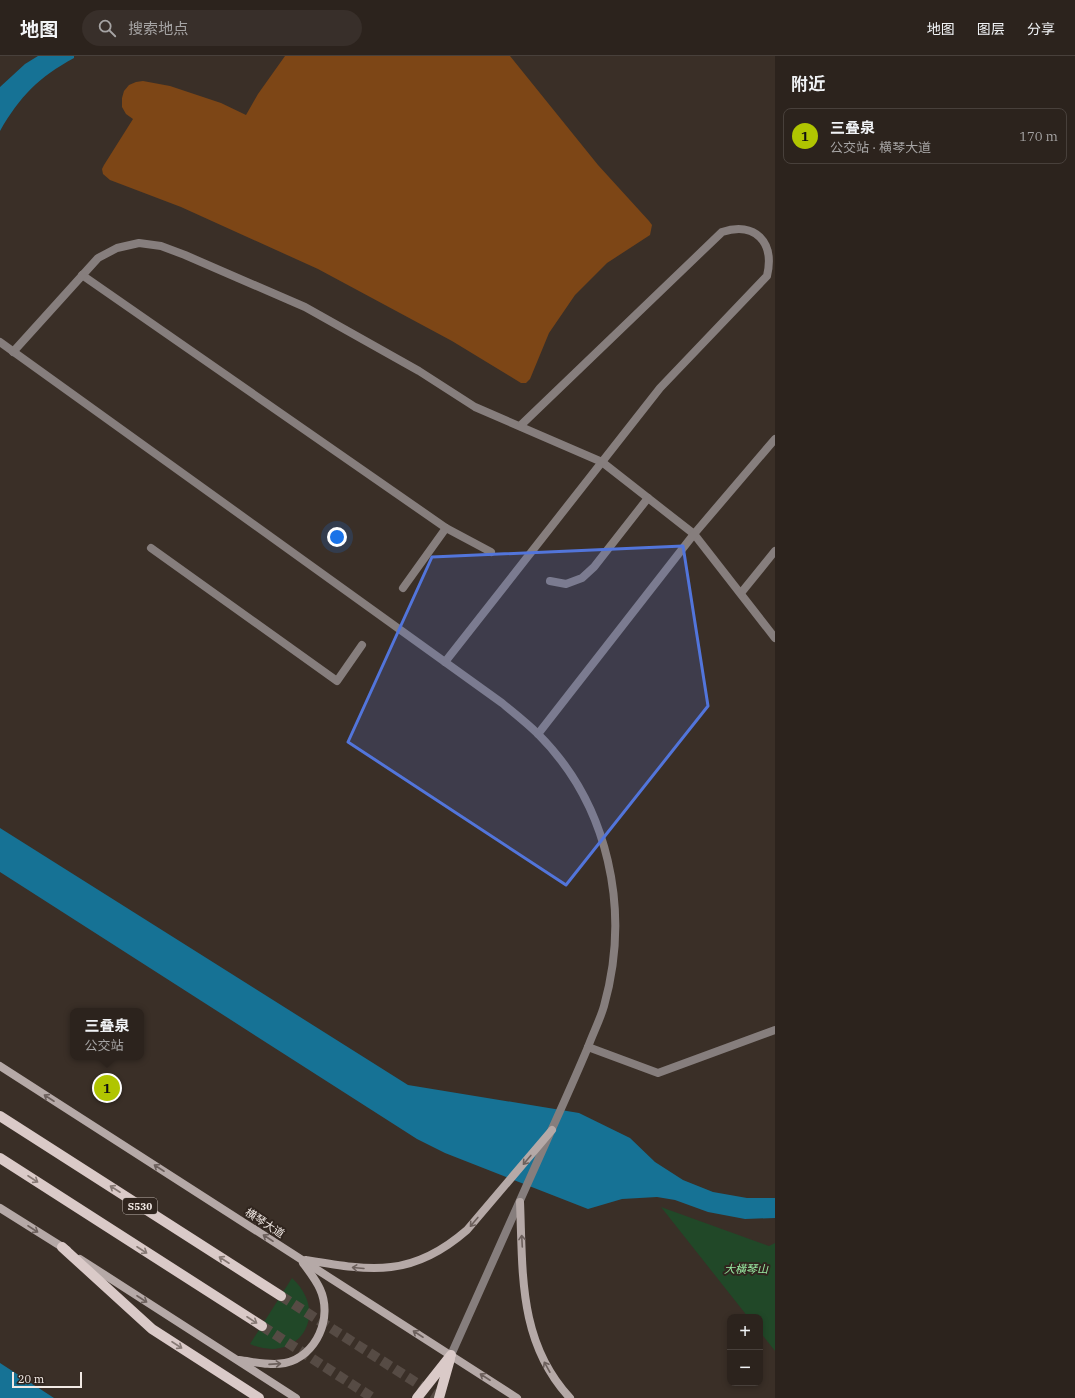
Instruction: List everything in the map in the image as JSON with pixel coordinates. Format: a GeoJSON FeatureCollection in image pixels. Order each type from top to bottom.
{"type":"FeatureCollection","features":[{"type":"Feature","properties":{"kind":"main road","name":"横琴大道"},"geometry":{"type":"LineString","coordinates":[[0,1066],[517,1398]]}},
{"type":"Feature","properties":{"kind":"main road","name":"S530"},"geometry":{"type":"LineString","coordinates":[[0,1116],[281,1296]]}},
{"type":"Feature","properties":{"kind":"main road"},"geometry":{"type":"LineString","coordinates":[[301,1259],[372,1269],[393,1268],[413,1263],[433,1255],[451,1244],[467,1230],[552,1130]]}},
{"type":"Feature","properties":{"kind":"main road"},"geometry":{"type":"LineString","coordinates":[[0,1158],[262,1326]]}},
{"type":"Feature","properties":{"kind":"main road"},"geometry":{"type":"LineString","coordinates":[[520,1202],[525,1302],[530,1325],[548,1370],[570,1398]]}},
{"type":"Feature","properties":{"kind":"main road"},"geometry":{"type":"LineString","coordinates":[[0,1208],[296,1398]]}},
{"type":"Feature","properties":{"kind":"main road"},"geometry":{"type":"LineString","coordinates":[[62,1247],[152,1329],[259,1398]]}},
{"type":"Feature","properties":{"kind":"main road"},"geometry":{"type":"LineString","coordinates":[[237,1360],[271,1365],[287,1363],[300,1356],[312,1346],[320,1333],[324,1319],[325,1303],[320,1289],[301,1259]]}},
{"type":"Feature","properties":{"kind":"main road"},"geometry":{"type":"LineString","coordinates":[[417,1398],[451,1355]]}},
{"type":"Feature","properties":{"kind":"main road"},"geometry":{"type":"LineString","coordinates":[[439,1398],[451,1355]]}},
{"type":"Feature","properties":{"kind":"street"},"geometry":{"type":"LineString","coordinates":[[445,662],[660,388],[767,276],[771,263],[769,249],[761,237],[749,230],[735,228],[722,232],[520,426]]}},
{"type":"Feature","properties":{"kind":"street"},"geometry":{"type":"LineString","coordinates":[[14,352],[98,258],[117,248],[139,243],[161,246],[245,280],[305,307],[413,367],[475,407],[602,462],[694,534],[775,638]]}},
{"type":"Feature","properties":{"kind":"street"},"geometry":{"type":"LineString","coordinates":[[82,275],[446,528],[491,552]]}},
{"type":"Feature","properties":{"kind":"street"},"geometry":{"type":"LineString","coordinates":[[0,342],[502,703],[538,734],[565,766],[587,802],[603,842],[613,883],[616,924],[613,967],[604,1008],[552,1130],[451,1355]]}},
{"type":"Feature","properties":{"kind":"street"},"geometry":{"type":"LineString","coordinates":[[538,734],[694,534],[775,439]]}},
{"type":"Feature","properties":{"kind":"street"},"geometry":{"type":"LineString","coordinates":[[550,581],[566,584],[582,578],[594,567],[648,498]]}},
{"type":"Feature","properties":{"kind":"street"},"geometry":{"type":"LineString","coordinates":[[403,588],[446,528]]}},
{"type":"Feature","properties":{"kind":"street"},"geometry":{"type":"LineString","coordinates":[[151,548],[337,681],[362,645]]}},
{"type":"Feature","properties":{"kind":"street"},"geometry":{"type":"LineString","coordinates":[[740,593],[775,551]]}},
{"type":"Feature","properties":{"kind":"street"},"geometry":{"type":"LineString","coordinates":[[588,1047],[658,1073],[775,1030]]}},
{"type":"Feature","properties":{"kind":"highlighted area"},"geometry":{"type":"Polygon","coordinates":[[[683,546],[708,706],[566,885],[348,742],[432,557],[683,546]]]}},
{"type":"Feature","properties":{"kind":"green space","name":"大橫琴山"},"geometry":{"type":"Polygon","coordinates":[[[661,1207],[769,1246],[775,1243],[775,1351],[763,1336],[763,1314],[746,1314],[661,1207]]]}},
{"type":"Feature","properties":{"kind":"green space"},"geometry":{"type":"Polygon","coordinates":[[[292,1278],[303,1292],[309,1306],[309,1320],[304,1332],[295,1342],[282,1348],[267,1349],[250,1344],[292,1278]]]}},
{"type":"Feature","properties":{"kind":"water"},"geometry":{"type":"Polygon","coordinates":[[[38,56],[74,56],[74,58],[50,72],[31,88],[7,119],[0,131],[0,87],[25,64],[38,56]]]}},
{"type":"Feature","properties":{"kind":"water"},"geometry":{"type":"Polygon","coordinates":[[[0,828],[408,1085],[579,1113],[630,1138],[655,1162],[683,1180],[713,1192],[747,1198],[775,1198],[775,1218],[745,1219],[708,1212],[675,1200],[657,1197],[622,1199],[588,1209],[445,1153],[417,1139],[0,872],[0,828]]]}},
{"type":"Feature","properties":{"kind":"water"},"geometry":{"type":"Polygon","coordinates":[[[0,1363],[54,1398],[0,1398],[0,1363]]]}},
{"type":"Feature","properties":{"kind":"building"},"geometry":{"type":"Polygon","coordinates":[[[285,56],[510,56],[598,165],[649,221],[652,225],[650,235],[607,263],[575,295],[549,333],[530,379],[526,383],[521,383],[452,341],[318,269],[181,207],[110,180],[103,174],[102,169],[104,165],[133,119],[126,114],[122,107],[124,91],[129,85],[143,81],[170,86],[221,103],[246,115],[258,94],[285,56]]]}},
{"type":"Feature","properties":{"kind":"tunnel"},"geometry":{"type":"LineString","coordinates":[[281,1296],[440,1398]]}},
{"type":"Feature","properties":{"kind":"tunnel"},"geometry":{"type":"LineString","coordinates":[[262,1326],[373,1398]]}},
{"type":"Feature","properties":{"kind":"place","name":"三叠泉"},"geometry":{"type":"Point","coordinates":[107,1088]}}]}
